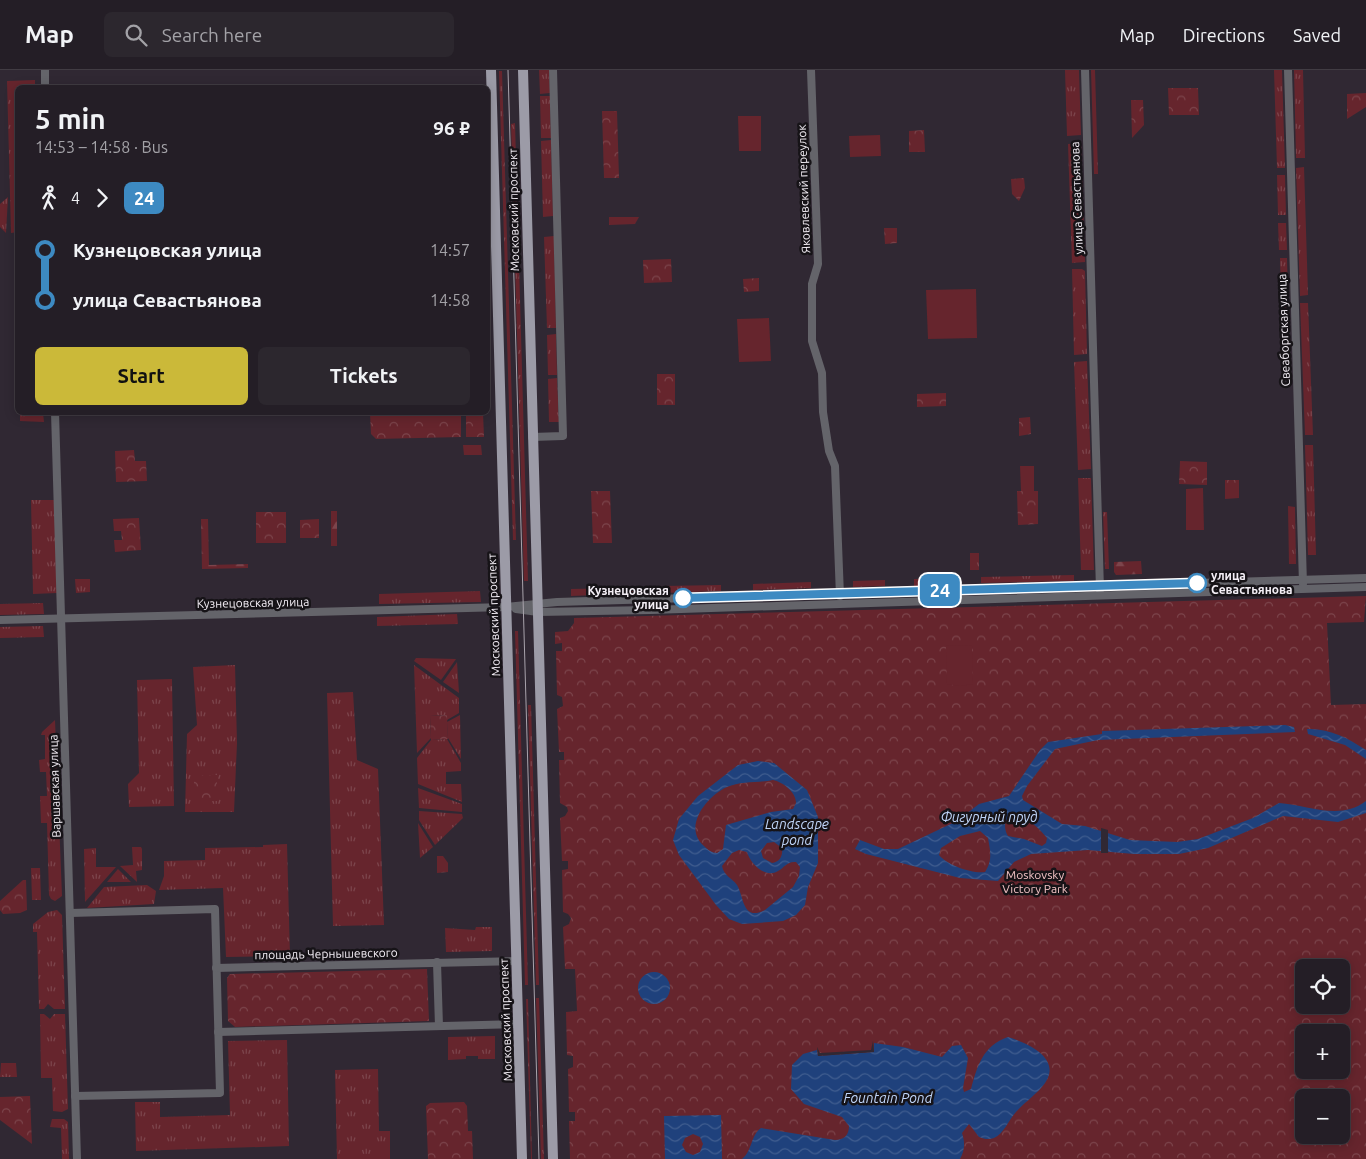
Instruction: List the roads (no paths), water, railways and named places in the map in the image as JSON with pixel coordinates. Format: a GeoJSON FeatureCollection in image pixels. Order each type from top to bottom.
{"type":"FeatureCollection","features":[{"type":"Feature","properties":{"kind":"main road","name":"Московский проспект"},"geometry":{"type":"LineString","coordinates":[[491,70],[522,1159]]}},
{"type":"Feature","properties":{"kind":"main road","name":"Московский проспект"},"geometry":{"type":"LineString","coordinates":[[523,70],[553,1159]]}},
{"type":"Feature","properties":{"kind":"street"},"geometry":{"type":"LineString","coordinates":[[45,70],[45,85]]}},
{"type":"Feature","properties":{"kind":"street"},"geometry":{"type":"LineString","coordinates":[[532,437],[563,436],[553,70]]}},
{"type":"Feature","properties":{"kind":"street","name":"Яковлевский переулок"},"geometry":{"type":"LineString","coordinates":[[812,70],[818,264],[812,284],[812,341],[822,373],[825,429],[829,451],[835,466],[840,602]]}},
{"type":"Feature","properties":{"kind":"street","name":"улица Севастьянова"},"geometry":{"type":"LineString","coordinates":[[1085,70],[1100,595]]}},
{"type":"Feature","properties":{"kind":"street","name":"Свеаборгская улица"},"geometry":{"type":"LineString","coordinates":[[1288,70],[1303,589]]}},
{"type":"Feature","properties":{"kind":"street","name":"Варшавская улица"},"geometry":{"type":"LineString","coordinates":[[55,415],[76,1159]]}},
{"type":"Feature","properties":{"kind":"street","name":"Кузнецовская улица"},"geometry":{"type":"LineString","coordinates":[[538,608],[840,593],[1366,578]]}},
{"type":"Feature","properties":{"kind":"street","name":"Кузнецовская улица"},"geometry":{"type":"LineString","coordinates":[[0,620],[506,607],[840,602],[1366,587]]}},
{"type":"Feature","properties":{"kind":"street"},"geometry":{"type":"LineString","coordinates":[[70,913],[215,909],[220,1093],[75,1096]]}},
{"type":"Feature","properties":{"kind":"street","name":"площадь Чернышевского"},"geometry":{"type":"LineString","coordinates":[[216,968],[517,960]]}},
{"type":"Feature","properties":{"kind":"street"},"geometry":{"type":"LineString","coordinates":[[437,962],[439,1026]]}},
{"type":"Feature","properties":{"kind":"street"},"geometry":{"type":"LineString","coordinates":[[218,1032],[518,1024]]}},
{"type":"Feature","properties":{"kind":"water","name":"Фигурный пруд"},"geometry":{"type":"Polygon","coordinates":[[[1285,725],[1294,727],[1295,732],[1098,740],[1055,749],[1027,786],[1022,796],[1023,800],[1062,824],[1085,826],[1130,840],[1177,842],[1198,839],[1253,818],[1279,803],[1335,811],[1356,807],[1366,801],[1366,813],[1338,822],[1283,816],[1208,848],[1179,854],[1134,854],[1088,850],[1031,854],[1014,862],[998,881],[960,878],[866,854],[855,849],[860,840],[884,849],[898,849],[957,821],[979,804],[1009,796],[1040,750],[1048,742],[1102,734],[1102,731],[1285,725]],[[1014,814],[1005,823],[1005,830],[1008,836],[1024,839],[1042,846],[1046,843],[1047,838],[1036,827],[1028,820],[1014,814]],[[980,831],[960,836],[941,848],[939,855],[960,868],[973,872],[985,872],[990,859],[990,851],[988,838],[980,831]]]}},
{"type":"Feature","properties":{"kind":"water"},"geometry":{"type":"Polygon","coordinates":[[[1307,729],[1323,730],[1345,738],[1366,750],[1366,759],[1345,745],[1308,734],[1307,729]]]}},
{"type":"Feature","properties":{"kind":"water","name":"Landscape pond"},"geometry":{"type":"Polygon","coordinates":[[[758,761],[774,763],[807,790],[818,817],[818,863],[808,887],[805,905],[796,915],[783,921],[742,924],[729,919],[716,905],[679,855],[673,840],[679,819],[698,796],[738,765],[758,761]],[[773,780],[732,785],[719,791],[712,797],[696,821],[698,838],[704,846],[710,851],[717,853],[723,849],[726,825],[771,812],[793,809],[796,803],[794,795],[785,785],[773,780]],[[774,842],[767,843],[761,851],[763,858],[772,863],[779,860],[782,848],[774,842]],[[739,850],[732,853],[722,866],[723,869],[726,875],[737,885],[745,906],[752,913],[765,910],[793,887],[799,876],[800,867],[796,862],[788,863],[778,871],[768,873],[759,869],[751,861],[747,852],[739,850]]]}},
{"type":"Feature","properties":{"kind":"water"},"geometry":{"type":"Polygon","coordinates":[[[654,972],[665,977],[670,988],[665,999],[654,1004],[643,999],[638,988],[643,977],[654,972]]]}},
{"type":"Feature","properties":{"kind":"water","name":"Fountain Pond"},"geometry":{"type":"Polygon","coordinates":[[[1008,1037],[1026,1044],[1042,1055],[1048,1062],[1050,1070],[1048,1078],[1041,1088],[1013,1115],[998,1136],[988,1139],[979,1137],[969,1124],[962,1133],[964,1146],[960,1159],[742,1159],[746,1155],[757,1131],[761,1128],[835,1140],[843,1138],[847,1134],[849,1126],[842,1117],[804,1104],[791,1089],[792,1065],[803,1054],[817,1050],[818,1056],[874,1052],[874,1043],[903,1047],[942,1057],[952,1046],[961,1045],[968,1058],[964,1092],[971,1089],[979,1065],[987,1051],[999,1041],[1008,1037]]]}},
{"type":"Feature","properties":{"kind":"water"},"geometry":{"type":"Polygon","coordinates":[[[721,1115],[722,1159],[665,1159],[664,1116],[721,1115]],[[693,1134],[685,1138],[682,1145],[686,1152],[693,1155],[700,1152],[703,1144],[700,1137],[693,1134]]]}},
{"type":"Feature","properties":{"kind":"tram line"},"geometry":{"type":"LineString","coordinates":[[508,70],[539,1159]]}},
{"type":"Feature","properties":{"kind":"place","name":"улица Севастьянова"},"geometry":{"type":"Point","coordinates":[1197,583]}},
{"type":"Feature","properties":{"kind":"place","name":"Кузнецовская улица"},"geometry":{"type":"Point","coordinates":[683,598]}},
{"type":"Feature","properties":{"kind":"park label","name":"Moskovsky Victory Park"},"geometry":{"type":"Point","coordinates":[1035,882]}}]}
